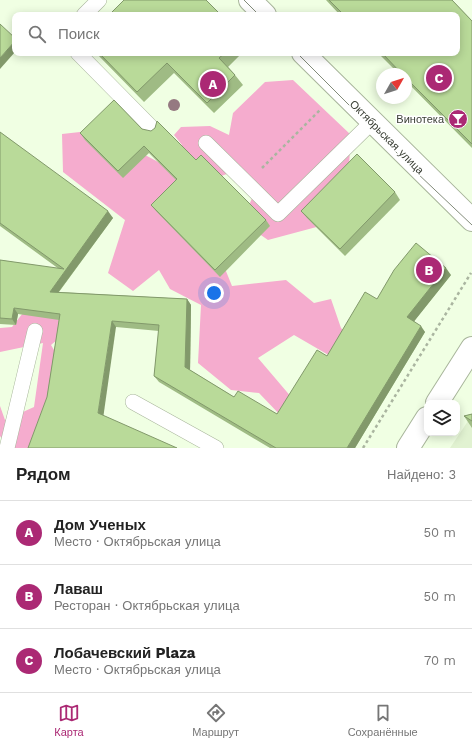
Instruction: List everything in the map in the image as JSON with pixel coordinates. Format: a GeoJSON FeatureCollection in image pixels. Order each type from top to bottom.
{"type":"FeatureCollection","features":[{"type":"Feature","properties":{"kind":"street"},"geometry":{"type":"LineString","coordinates":[[250,0],[262,12]]}},
{"type":"Feature","properties":{"kind":"street","name":"Октябрьская улица"},"geometry":{"type":"LineString","coordinates":[[306,56],[472,220]]}},
{"type":"Feature","properties":{"kind":"street"},"geometry":{"type":"LineString","coordinates":[[439,400],[472,348]]}},
{"type":"Feature","properties":{"kind":"street"},"geometry":{"type":"LineString","coordinates":[[408,448],[424,423]]}},
{"type":"Feature","properties":{"kind":"lane"},"geometry":{"type":"LineString","coordinates":[[87,12],[99,0]]}},
{"type":"Feature","properties":{"kind":"lane"},"geometry":{"type":"LineString","coordinates":[[81,56],[153,130]]}},
{"type":"Feature","properties":{"kind":"lane"},"geometry":{"type":"LineString","coordinates":[[206,143],[278,214],[372,122]]}},
{"type":"Feature","properties":{"kind":"lane"},"geometry":{"type":"LineString","coordinates":[[7,448],[35,330]]}},
{"type":"Feature","properties":{"kind":"lane"},"geometry":{"type":"LineString","coordinates":[[133,402],[216,448]]}},
{"type":"Feature","properties":{"kind":"path"},"geometry":{"type":"LineString","coordinates":[[247,184],[320,110]]}},
{"type":"Feature","properties":{"kind":"path"},"geometry":{"type":"LineString","coordinates":[[363,448],[471,273]]}},
{"type":"Feature","properties":{"kind":"shaded area"},"geometry":{"type":"Polygon","coordinates":[[[293,80],[351,135],[349,165],[324,225],[268,240],[242,222],[258,184],[242,168],[206,182],[182,164],[182,145],[174,135],[181,127],[210,126],[229,135],[233,113],[265,82],[293,80]]]}},
{"type":"Feature","properties":{"kind":"shaded area"},"geometry":{"type":"Polygon","coordinates":[[[98,130],[179,173],[215,244],[232,286],[286,280],[314,303],[331,299],[341,328],[372,359],[363,375],[294,335],[258,358],[298,405],[282,417],[259,393],[231,390],[198,363],[201,305],[170,289],[159,270],[133,291],[108,273],[125,220],[63,172],[62,134],[98,130]]]}},
{"type":"Feature","properties":{"kind":"shaded area"},"geometry":{"type":"Polygon","coordinates":[[[33,300],[70,329],[51,345],[69,375],[32,448],[9,448],[0,436],[0,406],[5,420],[34,407],[43,343],[0,352],[0,328],[12,327],[33,300]]]}},
{"type":"Feature","properties":{"kind":"shaded area"},"geometry":{"type":"Polygon","coordinates":[[[472,415],[472,448],[450,448],[458,436],[460,436],[460,433],[472,415]]]}},
{"type":"Feature","properties":{"kind":"building"},"geometry":{"type":"Polygon","coordinates":[[[124,0],[206,0],[218,12],[112,12],[124,0]]]}},
{"type":"Feature","properties":{"kind":"building"},"geometry":{"type":"Polygon","coordinates":[[[329,0],[452,0],[472,21],[472,144],[412,84],[412,68],[396,68],[385,56],[460,56],[460,12],[341,12],[329,0]]]}},
{"type":"Feature","properties":{"kind":"building"},"geometry":{"type":"Polygon","coordinates":[[[0,24],[12,35],[12,44],[0,58],[0,24]]]}},
{"type":"Feature","properties":{"kind":"building"},"geometry":{"type":"Polygon","coordinates":[[[102,56],[221,56],[219,58],[235,75],[207,103],[167,63],[137,92],[102,56]]]}},
{"type":"Feature","properties":{"kind":"building"},"geometry":{"type":"Polygon","coordinates":[[[114,100],[142,129],[151,131],[155,128],[157,121],[196,160],[201,155],[266,220],[215,270],[151,205],[177,179],[144,146],[118,171],[80,133],[114,100]]]}},
{"type":"Feature","properties":{"kind":"building"},"geometry":{"type":"Polygon","coordinates":[[[0,132],[108,211],[50,292],[187,299],[185,367],[234,397],[238,391],[277,414],[317,350],[327,356],[365,292],[377,299],[394,270],[416,243],[446,268],[407,317],[421,326],[347,448],[276,448],[154,376],[159,325],[112,321],[98,413],[177,448],[28,448],[47,397],[60,314],[14,308],[12,319],[0,318],[0,260],[64,269],[0,223],[0,132]]]}},
{"type":"Feature","properties":{"kind":"building"},"geometry":{"type":"Polygon","coordinates":[[[357,154],[395,192],[340,249],[301,211],[357,154]]]}},
{"type":"Feature","properties":{"kind":"building"},"geometry":{"type":"Polygon","coordinates":[[[472,414],[472,421],[464,416],[472,414]]]}},
{"type":"Feature","properties":{"kind":"tram line"},"geometry":{"type":"LineString","coordinates":[[244,0],[256,12]]}},
{"type":"Feature","properties":{"kind":"tram line"},"geometry":{"type":"LineString","coordinates":[[300,56],[416,172],[472,225]]}},
{"type":"Feature","properties":{"kind":"place","name":"Лобачевский Plaza"},"geometry":{"type":"Point","coordinates":[439,78]}},
{"type":"Feature","properties":{"kind":"place","name":"Дом Ученых"},"geometry":{"type":"Point","coordinates":[213,84]}},
{"type":"Feature","properties":{"kind":"place","name":"Винотека"},"geometry":{"type":"Point","coordinates":[458,119]}},
{"type":"Feature","properties":{"kind":"place","name":"Лаваш"},"geometry":{"type":"Point","coordinates":[429,270]}}]}
